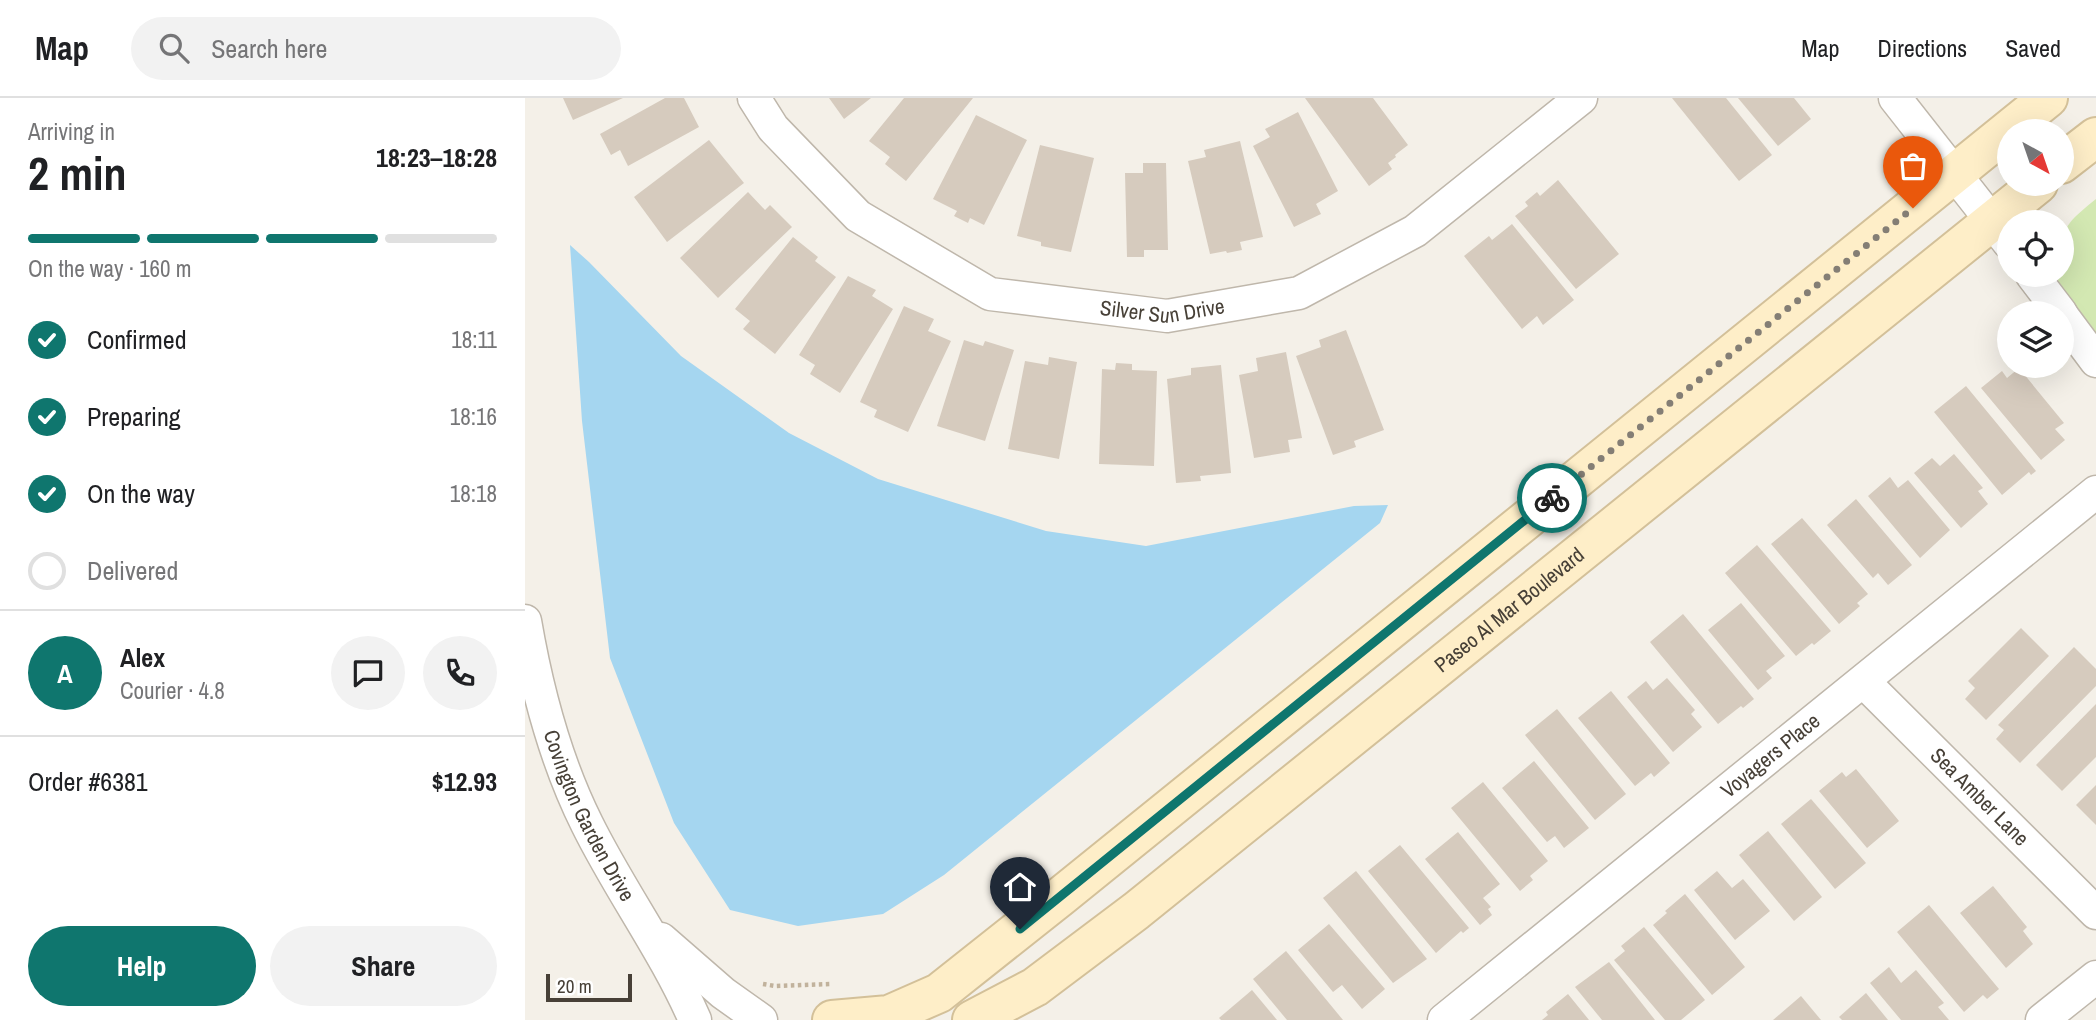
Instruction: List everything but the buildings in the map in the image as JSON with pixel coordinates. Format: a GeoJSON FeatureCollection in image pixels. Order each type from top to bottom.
{"type":"FeatureCollection","features":[{"type":"Feature","properties":{"kind":"main road"},"geometry":{"type":"LineString","coordinates":[[836,1002],[889,1015],[939,993],[2048,98]]}},
{"type":"Feature","properties":{"kind":"main road"},"geometry":{"type":"LineString","coordinates":[[2074,154],[2096,137]]}},
{"type":"Feature","properties":{"kind":"main road","name":"Paseo Al Mar Boulevard"},"geometry":{"type":"LineString","coordinates":[[2018,210],[2029,196]]}},
{"type":"Feature","properties":{"kind":"main road","name":"Paseo Al Mar Boulevard"},"geometry":{"type":"LineString","coordinates":[[972,1020],[1035,987],[1136,911],[1997,235]]}},
{"type":"Feature","properties":{"kind":"street","name":"Silver Sun Drive"},"geometry":{"type":"LineString","coordinates":[[754,98],[773,128],[858,216],[990,294],[1167,317],[1299,293],[1415,231],[1581,98]]}},
{"type":"Feature","properties":{"kind":"street"},"geometry":{"type":"LineString","coordinates":[[1895,98],[1997,227]]}},
{"type":"Feature","properties":{"kind":"street"},"geometry":{"type":"LineString","coordinates":[[2074,331],[2096,361]]}},
{"type":"Feature","properties":{"kind":"street","name":"Voyagers Place"},"geometry":{"type":"LineString","coordinates":[[1444,1020],[2096,492]]}},
{"type":"Feature","properties":{"kind":"street","name":"Covington Garden Drive"},"geometry":{"type":"LineString","coordinates":[[525,621],[536,680],[548,723],[586,823],[695,1020]]}},
{"type":"Feature","properties":{"kind":"street","name":"Sea Amber Lane"},"geometry":{"type":"LineString","coordinates":[[1864,682],[2096,913]]}},
{"type":"Feature","properties":{"kind":"street","name":"Covington Garden Drive"},"geometry":{"type":"LineString","coordinates":[[644,924],[723,993],[761,1020]]}},
{"type":"Feature","properties":{"kind":"street"},"geometry":{"type":"LineString","coordinates":[[2042,1020],[2096,977]]}},
{"type":"Feature","properties":{"kind":"path"},"geometry":{"type":"LineString","coordinates":[[752,982],[836,1002]]}},
{"type":"Feature","properties":{"kind":"green space"},"geometry":{"type":"Polygon","coordinates":[[[2096,199],[2096,336],[2074,306],[2074,301],[2070,301],[2060,287],[2074,287],[2075,217],[2096,199]]]}},
{"type":"Feature","properties":{"kind":"water"},"geometry":{"type":"Polygon","coordinates":[[[570,245],[681,356],[789,433],[878,479],[1046,531],[1146,546],[1354,506],[1388,505],[1380,523],[944,875],[883,914],[798,926],[730,910],[674,823],[610,658],[582,421],[570,245]]]}},
{"type":"Feature","properties":{"kind":"way so far"},"geometry":{"type":"LineString","coordinates":[[1552,498],[1913,208]]}},
{"type":"Feature","properties":{"kind":"route"},"geometry":{"type":"LineString","coordinates":[[1020,929],[1552,498]]}}]}
